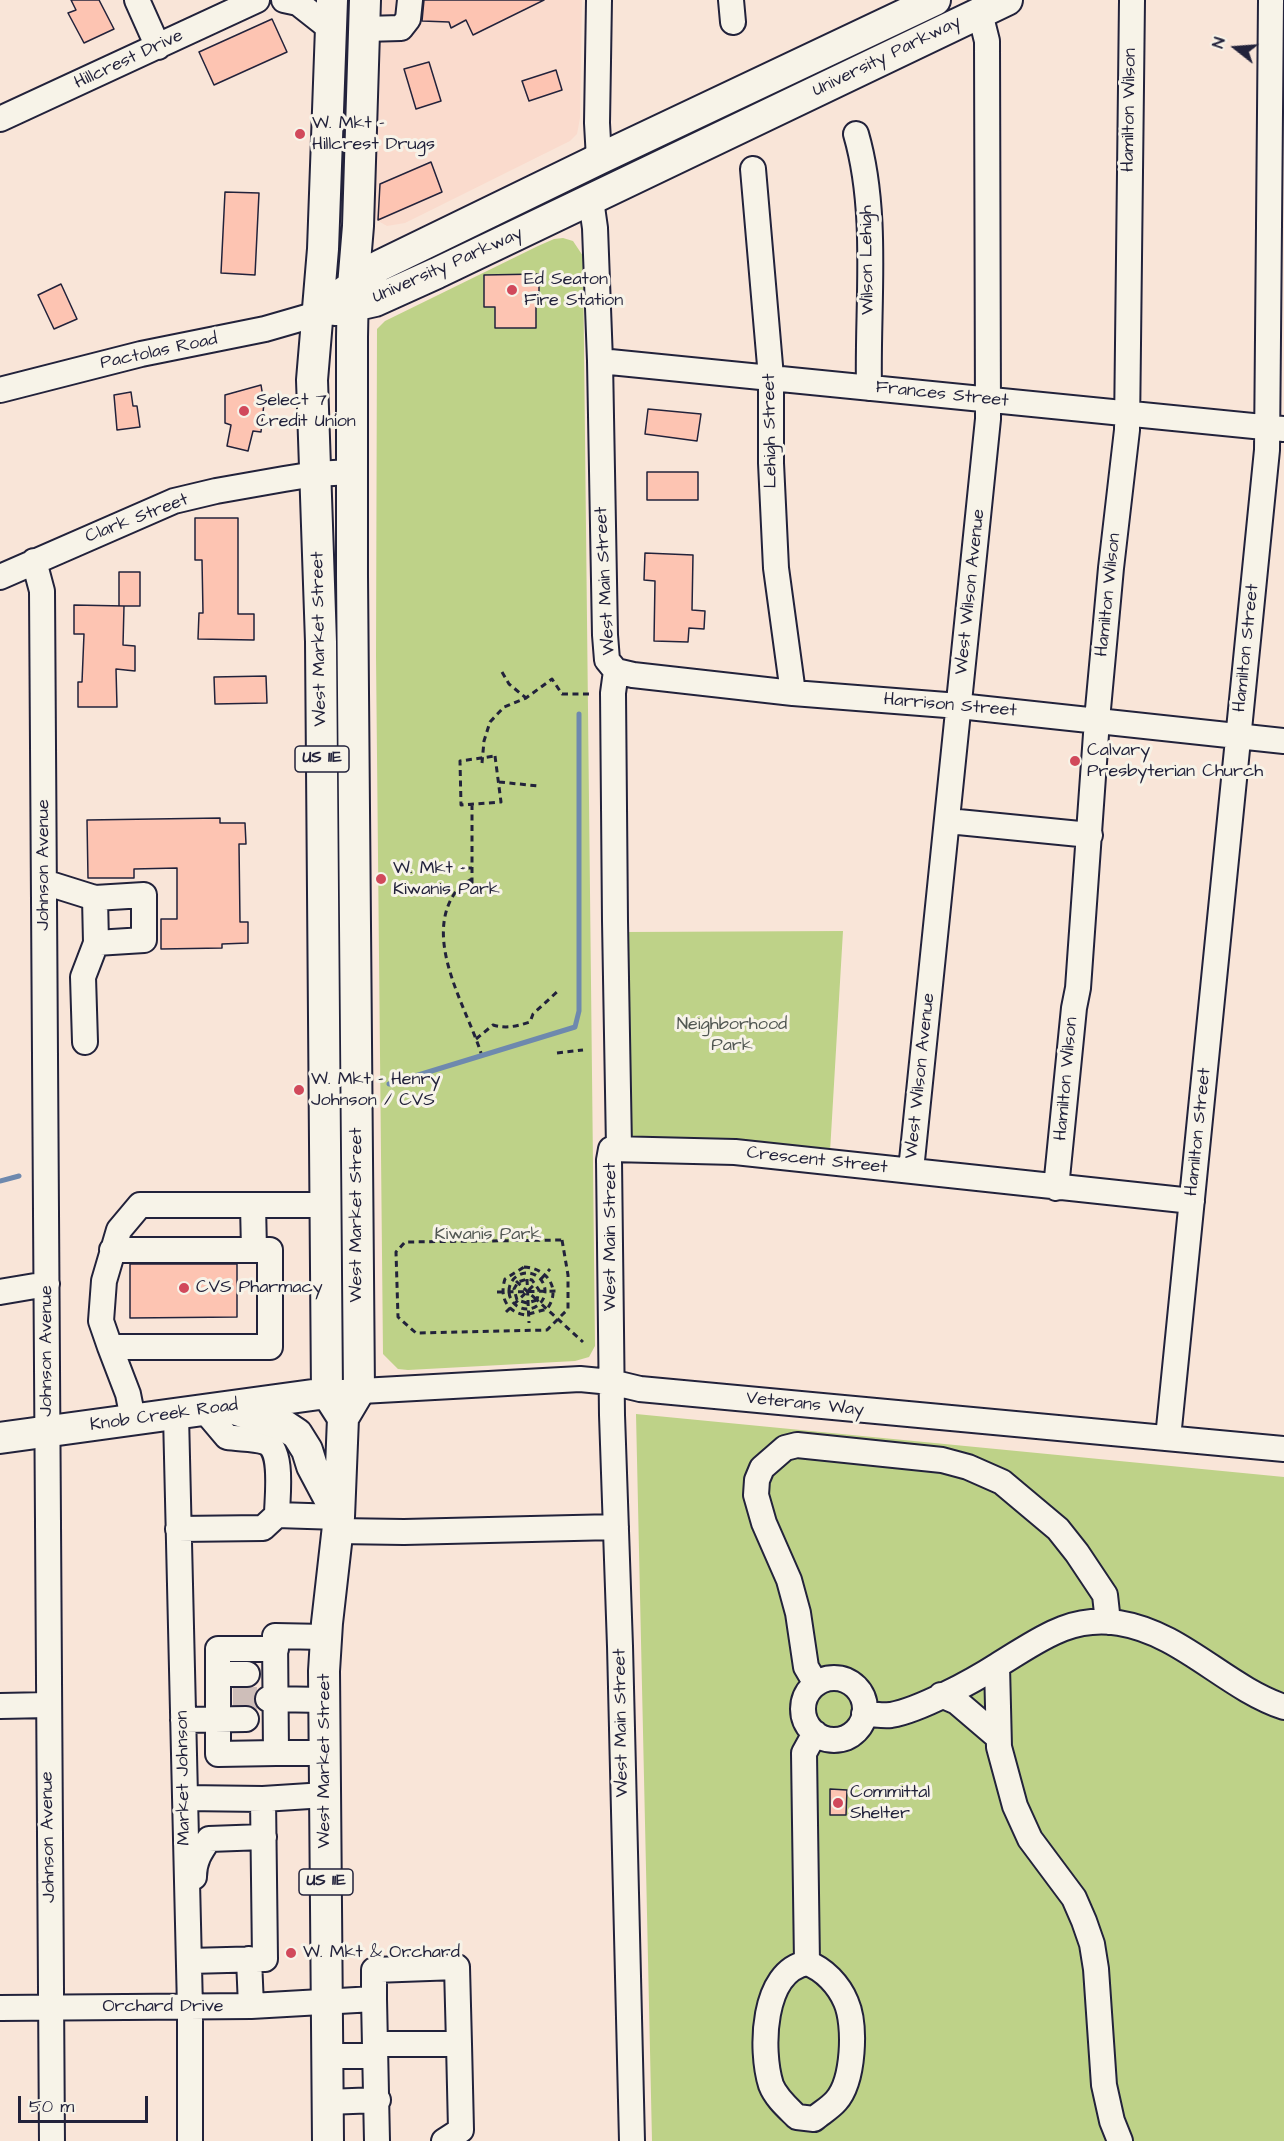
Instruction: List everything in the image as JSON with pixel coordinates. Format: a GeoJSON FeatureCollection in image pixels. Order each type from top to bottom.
{"type":"FeatureCollection","features":[{"type":"Feature","properties":{"kind":"main road","name":"University Parkway"},"geometry":{"type":"LineString","coordinates":[[317,314],[352,296],[379,266],[935,0]]}},
{"type":"Feature","properties":{"kind":"main road","name":"University Parkway"},"geometry":{"type":"LineString","coordinates":[[352,296],[375,301],[1007,0]]}},
{"type":"Feature","properties":{"kind":"main road","name":"West Market Street"},"geometry":{"type":"LineString","coordinates":[[327,1393],[321,642],[312,380],[323,249],[332,14]]}},
{"type":"Feature","properties":{"kind":"main road","name":"West Market Street"},"geometry":{"type":"LineString","coordinates":[[328,2141],[324,1753],[326,1637],[338,1524],[343,1418],[359,1391],[352,296],[358,226],[364,14]]}},
{"type":"Feature","properties":{"kind":"main road","name":"Knob Creek Road"},"geometry":{"type":"LineString","coordinates":[[0,1438],[327,1393]]}},
{"type":"Feature","properties":{"kind":"main road"},"geometry":{"type":"LineString","coordinates":[[327,1393],[343,1418]]}},
{"type":"Feature","properties":{"kind":"main road"},"geometry":{"type":"LineString","coordinates":[[203,1411],[292,1430],[307,1450],[338,1524]]}},
{"type":"Feature","properties":{"kind":"street"},"geometry":{"type":"LineString","coordinates":[[137,0],[158,47]]}},
{"type":"Feature","properties":{"kind":"street","name":"Hillcrest Drive"},"geometry":{"type":"LineString","coordinates":[[0,119],[257,0]]}},
{"type":"Feature","properties":{"kind":"street"},"geometry":{"type":"LineString","coordinates":[[284,0],[332,14]]}},
{"type":"Feature","properties":{"kind":"street"},"geometry":{"type":"LineString","coordinates":[[364,14],[401,28],[408,19],[410,0]]}},
{"type":"Feature","properties":{"kind":"street"},"geometry":{"type":"LineString","coordinates":[[599,0],[597,123],[599,159]]}},
{"type":"Feature","properties":{"kind":"street","name":"Hamilton Wilson"},"geometry":{"type":"LineString","coordinates":[[1056,1188],[1078,988],[1097,720],[1127,430],[1132,0]]}},
{"type":"Feature","properties":{"kind":"street","name":"Hamilton Street"},"geometry":{"type":"LineString","coordinates":[[1168,1438],[1256,567],[1276,429],[1271,0]]}},
{"type":"Feature","properties":{"kind":"street","name":"West Wilson Avenue"},"geometry":{"type":"LineString","coordinates":[[911,1170],[984,461],[988,400],[987,41],[980,13]]}},
{"type":"Feature","properties":{"kind":"street","name":"Wilson Lehigh"},"geometry":{"type":"LineString","coordinates":[[856,134],[865,163],[871,270],[868,388]]}},
{"type":"Feature","properties":{"kind":"street","name":"Lehigh Street"},"geometry":{"type":"LineString","coordinates":[[753,169],[771,377],[771,463],[776,568],[793,693]]}},
{"type":"Feature","properties":{"kind":"street","name":"West Main Street"},"geometry":{"type":"LineString","coordinates":[[591,200],[595,228],[600,361],[605,635],[607,660],[614,682],[619,1148],[611,1149],[609,1160],[611,1382],[632,2141]]}},
{"type":"Feature","properties":{"kind":"street","name":"Pactolas Road"},"geometry":{"type":"LineString","coordinates":[[0,390],[141,354],[265,329],[317,314]]}},
{"type":"Feature","properties":{"kind":"street","name":"Frances Street"},"geometry":{"type":"LineString","coordinates":[[600,361],[1276,429]]}},
{"type":"Feature","properties":{"kind":"street","name":"Clark Street"},"geometry":{"type":"LineString","coordinates":[[0,577],[174,501],[216,491],[315,474],[352,472]]}},
{"type":"Feature","properties":{"kind":"street","name":"Johnson Avenue"},"geometry":{"type":"LineString","coordinates":[[34,561],[42,591],[52,2141]]}},
{"type":"Feature","properties":{"kind":"street","name":"Harrison Street"},"geometry":{"type":"LineString","coordinates":[[614,682],[642,676],[793,693],[959,706],[1284,741]]}},
{"type":"Feature","properties":{"kind":"street"},"geometry":{"type":"LineString","coordinates":[[948,821],[1090,835]]}},
{"type":"Feature","properties":{"kind":"street"},"geometry":{"type":"LineString","coordinates":[[44,882],[95,898],[144,895],[144,940],[96,943]]}},
{"type":"Feature","properties":{"kind":"street"},"geometry":{"type":"LineString","coordinates":[[85,1042],[83,977],[96,943],[95,898]]}},
{"type":"Feature","properties":{"kind":"street","name":"Crescent Street"},"geometry":{"type":"LineString","coordinates":[[619,1148],[735,1152],[1192,1201]]}},
{"type":"Feature","properties":{"kind":"street"},"geometry":{"type":"LineString","coordinates":[[133,1419],[128,1394],[101,1321],[104,1281],[115,1240],[140,1205],[325,1205]]}},
{"type":"Feature","properties":{"kind":"street"},"geometry":{"type":"LineString","coordinates":[[253,1205],[254,1250]]}},
{"type":"Feature","properties":{"kind":"street"},"geometry":{"type":"LineString","coordinates":[[110,1347],[270,1347],[270,1250],[171,1250],[143,1235],[115,1240]]}},
{"type":"Feature","properties":{"kind":"street"},"geometry":{"type":"LineString","coordinates":[[0,1292],[47,1284]]}},
{"type":"Feature","properties":{"kind":"street","name":"Veterans Way"},"geometry":{"type":"LineString","coordinates":[[327,1393],[580,1379],[611,1382],[640,1389],[1284,1449]]}},
{"type":"Feature","properties":{"kind":"street"},"geometry":{"type":"LineString","coordinates":[[178,1529],[263,1528],[277,1515],[278,1464],[270,1444],[263,1441],[227,1437],[203,1411]]}},
{"type":"Feature","properties":{"kind":"street","name":"Market Johnson"},"geometry":{"type":"LineString","coordinates":[[190,2141],[190,2008],[178,1529],[203,1411]]}},
{"type":"Feature","properties":{"kind":"street"},"geometry":{"type":"LineString","coordinates":[[816,1684],[806,1667],[798,1612],[789,1580],[764,1523],[756,1495],[757,1480],[762,1468],[785,1448],[797,1445],[942,1460],[969,1467],[1002,1482],[1058,1529],[1077,1553],[1105,1596],[1108,1622]]}},
{"type":"Feature","properties":{"kind":"street"},"geometry":{"type":"LineString","coordinates":[[277,1515],[404,1532],[616,1527]]}},
{"type":"Feature","properties":{"kind":"street"},"geometry":{"type":"LineString","coordinates":[[864,1714],[890,1715],[929,1702],[997,1666],[1057,1629],[1086,1622],[1108,1622],[1136,1627],[1165,1638],[1237,1685],[1284,1707]]}},
{"type":"Feature","properties":{"kind":"street"},"geometry":{"type":"LineString","coordinates":[[276,1753],[266,1711],[264,1674],[276,1649],[275,1636],[326,1637]]}},
{"type":"Feature","properties":{"kind":"street"},"geometry":{"type":"LineString","coordinates":[[181,1648],[276,1649]]}},
{"type":"Feature","properties":{"kind":"street"},"geometry":{"type":"LineString","coordinates":[[218,1649],[218,1674],[223,1705],[218,1754],[324,1753]]}},
{"type":"Feature","properties":{"kind":"street"},"geometry":{"type":"LineString","coordinates":[[997,1666],[999,1747],[1015,1806],[1030,1839],[1074,1898],[1092,1944],[1096,1969],[1104,2085],[1112,2121],[1120,2141]]}},
{"type":"Feature","properties":{"kind":"street"},"geometry":{"type":"LineString","coordinates":[[218,1674],[264,1674]]}},
{"type":"Feature","properties":{"kind":"street"},"geometry":{"type":"LineString","coordinates":[[835,1678],[854,1685],[860,1692],[864,1701],[864,1714],[857,1729],[842,1739],[832,1740],[815,1733],[804,1717],[803,1708],[805,1699],[816,1684],[825,1679],[835,1678]]}},
{"type":"Feature","properties":{"kind":"street"},"geometry":{"type":"LineString","coordinates":[[941,1695],[957,1702],[998,1737]]}},
{"type":"Feature","properties":{"kind":"street"},"geometry":{"type":"LineString","coordinates":[[183,1720],[223,1705],[266,1711],[324,1700]]}},
{"type":"Feature","properties":{"kind":"street"},"geometry":{"type":"LineString","coordinates":[[0,1706],[48,1705]]}},
{"type":"Feature","properties":{"kind":"street"},"geometry":{"type":"LineString","coordinates":[[807,1963],[804,1753],[815,1733]]}},
{"type":"Feature","properties":{"kind":"street"},"geometry":{"type":"LineString","coordinates":[[185,1798],[325,1795]]}},
{"type":"Feature","properties":{"kind":"street"},"geometry":{"type":"LineString","coordinates":[[263,1798],[264,1837],[265,1959],[188,1953],[194,1936],[194,1867],[198,1854],[209,1839],[264,1837]]}},
{"type":"Feature","properties":{"kind":"street"},"geometry":{"type":"LineString","coordinates":[[249,1959],[251,2006]]}},
{"type":"Feature","properties":{"kind":"street"},"geometry":{"type":"LineString","coordinates":[[807,1963],[817,1966],[835,1984],[846,2002],[852,2037],[849,2071],[844,2085],[837,2100],[814,2119],[797,2117],[779,2099],[771,2086],[766,2045],[766,2024],[778,1984],[791,1968],[807,1963]]}},
{"type":"Feature","properties":{"kind":"street"},"geometry":{"type":"LineString","coordinates":[[377,2141],[374,1970],[457,1967],[461,2130],[444,2141]]}},
{"type":"Feature","properties":{"kind":"street","name":"Orchard Drive"},"geometry":{"type":"LineString","coordinates":[[0,2008],[190,2008],[374,1999]]}},
{"type":"Feature","properties":{"kind":"street"},"geometry":{"type":"LineString","coordinates":[[327,2056],[459,2044]]}},
{"type":"Feature","properties":{"kind":"street"},"geometry":{"type":"LineString","coordinates":[[327,2102],[378,2100]]}},
{"type":"Feature","properties":{"kind":"path"},"geometry":{"type":"LineString","coordinates":[[501,672],[509,684],[526,698]]}},
{"type":"Feature","properties":{"kind":"path"},"geometry":{"type":"LineString","coordinates":[[482,763],[484,741],[490,722],[504,707],[526,698],[538,687],[552,679],[562,694],[614,682]]}},
{"type":"Feature","properties":{"kind":"path"},"geometry":{"type":"LineString","coordinates":[[495,756],[499,782],[501,802],[461,805],[460,761],[495,756]]}},
{"type":"Feature","properties":{"kind":"path"},"geometry":{"type":"LineString","coordinates":[[499,782],[539,786]]}},
{"type":"Feature","properties":{"kind":"path"},"geometry":{"type":"LineString","coordinates":[[472,804],[472,898]]}},
{"type":"Feature","properties":{"kind":"path"},"geometry":{"type":"LineString","coordinates":[[437,869],[472,868]]}},
{"type":"Feature","properties":{"kind":"path"},"geometry":{"type":"LineString","coordinates":[[472,879],[458,888],[450,904],[444,923],[443,944],[460,1003],[481,1053]]}},
{"type":"Feature","properties":{"kind":"path"},"geometry":{"type":"LineString","coordinates":[[476,1039],[493,1025],[503,1028],[530,1022],[533,1014],[558,991]]}},
{"type":"Feature","properties":{"kind":"path"},"geometry":{"type":"LineString","coordinates":[[557,1053],[583,1050]]}},
{"type":"Feature","properties":{"kind":"path"},"geometry":{"type":"LineString","coordinates":[[562,1240],[568,1275],[568,1309],[558,1318],[547,1330],[416,1333],[398,1317],[396,1252],[405,1242],[562,1240]]}},
{"type":"Feature","properties":{"kind":"path"},"geometry":{"type":"LineString","coordinates":[[529,1323],[526,1292],[530,1260]]}},
{"type":"Feature","properties":{"kind":"path"},"geometry":{"type":"LineString","coordinates":[[528,1267],[546,1275],[553,1286],[553,1292],[551,1304],[547,1309],[528,1315],[511,1309],[500,1292],[510,1275],[520,1268],[528,1267]]}},
{"type":"Feature","properties":{"kind":"path"},"geometry":{"type":"LineString","coordinates":[[506,1312],[550,1269]]}},
{"type":"Feature","properties":{"kind":"path"},"geometry":{"type":"LineString","coordinates":[[507,1270],[526,1292],[584,1342]]}},
{"type":"Feature","properties":{"kind":"path"},"geometry":{"type":"LineString","coordinates":[[528,1273],[541,1279],[546,1292],[541,1304],[536,1308],[518,1308],[510,1298],[509,1284],[514,1279],[528,1273]]}},
{"type":"Feature","properties":{"kind":"path"},"geometry":{"type":"LineString","coordinates":[[530,1279],[536,1283],[539,1292],[537,1300],[527,1303],[518,1300],[514,1292],[518,1282],[530,1279]]}},
{"type":"Feature","properties":{"kind":"path"},"geometry":{"type":"LineString","coordinates":[[500,1292],[559,1291]]}},
{"type":"Feature","properties":{"kind":"shaded area"},"geometry":{"type":"Polygon","coordinates":[[[378,0],[582,0],[580,118],[577,134],[570,141],[405,223],[387,226],[373,218],[378,0]]]}},
{"type":"Feature","properties":{"kind":"green space","name":"Kiwanis Park"},"geometry":{"type":"Polygon","coordinates":[[[563,238],[573,241],[583,256],[595,1346],[589,1357],[575,1361],[398,1369],[383,1354],[376,656],[377,329],[385,321],[538,246],[563,238]]]}},
{"type":"Feature","properties":{"kind":"green space","name":"Neighborhood Park"},"geometry":{"type":"Polygon","coordinates":[[[843,931],[830,1152],[631,1136],[627,932],[843,931]]]}},
{"type":"Feature","properties":{"kind":"green space"},"geometry":{"type":"Polygon","coordinates":[[[636,1414],[1284,1477],[1284,2141],[652,2141],[636,1414]]]}},
{"type":"Feature","properties":{"kind":"building"},"geometry":{"type":"Polygon","coordinates":[[[71,0],[99,0],[114,29],[84,43],[68,13],[76,10],[71,0]]]}},
{"type":"Feature","properties":{"kind":"building"},"geometry":{"type":"Polygon","coordinates":[[[424,0],[544,0],[473,35],[466,20],[451,28],[449,22],[422,21],[424,0]]]}},
{"type":"Feature","properties":{"kind":"building"},"geometry":{"type":"Polygon","coordinates":[[[272,19],[287,52],[214,85],[199,52],[272,19]]]}},
{"type":"Feature","properties":{"kind":"building"},"geometry":{"type":"Polygon","coordinates":[[[429,62],[441,101],[416,109],[404,69],[429,62]]]}},
{"type":"Feature","properties":{"kind":"building"},"geometry":{"type":"Polygon","coordinates":[[[556,70],[562,90],[529,101],[522,81],[556,70]]]}},
{"type":"Feature","properties":{"kind":"building"},"geometry":{"type":"Polygon","coordinates":[[[431,162],[442,192],[378,220],[380,184],[431,162]]]}},
{"type":"Feature","properties":{"kind":"building"},"geometry":{"type":"Polygon","coordinates":[[[225,192],[259,193],[255,275],[221,273],[225,192]]]}},
{"type":"Feature","properties":{"kind":"building","name":"Ed Seaton Fire Station"},"geometry":{"type":"Polygon","coordinates":[[[539,274],[536,328],[495,328],[495,307],[484,307],[484,275],[539,274]]]}},
{"type":"Feature","properties":{"kind":"building"},"geometry":{"type":"Polygon","coordinates":[[[61,284],[77,319],[54,329],[38,295],[61,284]]]}},
{"type":"Feature","properties":{"kind":"building","name":"Select 7 Credit Union"},"geometry":{"type":"Polygon","coordinates":[[[261,385],[264,403],[261,432],[253,431],[248,451],[227,446],[231,425],[225,423],[225,395],[261,385]]]}},
{"type":"Feature","properties":{"kind":"building"},"geometry":{"type":"Polygon","coordinates":[[[131,392],[133,406],[137,406],[140,427],[117,430],[114,395],[131,392]]]}},
{"type":"Feature","properties":{"kind":"building"},"geometry":{"type":"Polygon","coordinates":[[[648,409],[701,414],[697,441],[645,434],[648,409]]]}},
{"type":"Feature","properties":{"kind":"building"},"geometry":{"type":"Polygon","coordinates":[[[647,472],[698,472],[698,500],[647,500],[647,472]]]}},
{"type":"Feature","properties":{"kind":"building"},"geometry":{"type":"Polygon","coordinates":[[[195,518],[238,518],[238,614],[254,614],[254,640],[198,639],[199,613],[203,613],[202,560],[195,560],[195,518]]]}},
{"type":"Feature","properties":{"kind":"building"},"geometry":{"type":"Polygon","coordinates":[[[645,553],[693,555],[692,610],[705,611],[704,629],[689,628],[688,642],[654,641],[655,581],[644,580],[645,553]]]}},
{"type":"Feature","properties":{"kind":"building"},"geometry":{"type":"Polygon","coordinates":[[[119,572],[140,572],[140,606],[119,606],[119,572]]]}},
{"type":"Feature","properties":{"kind":"building"},"geometry":{"type":"Polygon","coordinates":[[[74,605],[124,606],[123,645],[135,646],[135,671],[116,669],[117,707],[78,707],[78,682],[82,682],[84,634],[74,634],[74,605]]]}},
{"type":"Feature","properties":{"kind":"building"},"geometry":{"type":"Polygon","coordinates":[[[266,676],[267,703],[215,704],[214,677],[266,676]]]}},
{"type":"Feature","properties":{"kind":"building"},"geometry":{"type":"Polygon","coordinates":[[[220,818],[220,823],[245,823],[246,844],[239,844],[240,922],[248,922],[248,943],[222,944],[222,948],[161,949],[161,919],[177,919],[177,868],[134,869],[134,878],[88,878],[87,820],[220,818]]]}},
{"type":"Feature","properties":{"kind":"building","name":"CVS Pharmacy"},"geometry":{"type":"Polygon","coordinates":[[[130,1264],[237,1264],[237,1317],[130,1318],[130,1264]]]}},
{"type":"Feature","properties":{"kind":"building","name":"Committal Shelter"},"geometry":{"type":"Polygon","coordinates":[[[830,1789],[847,1790],[846,1815],[830,1815],[830,1789]]]}},
{"type":"Feature","properties":{"kind":"waterway"},"geometry":{"type":"LineString","coordinates":[[389,1084],[575,1027],[579,1011],[579,714]]}},
{"type":"Feature","properties":{"kind":"waterway"},"geometry":{"type":"LineString","coordinates":[[0,1181],[19,1176]]}},
{"type":"Feature","properties":{"kind":"tunnel"},"geometry":{"type":"LineString","coordinates":[[233,1699],[268,1699]]}},
{"type":"Feature","properties":{"kind":"place","name":"W. Mkt - Hillcrest Drugs"},"geometry":{"type":"Point","coordinates":[300,134]}},
{"type":"Feature","properties":{"kind":"place","name":"Ed Seaton Fire Station"},"geometry":{"type":"Point","coordinates":[512,290]}},
{"type":"Feature","properties":{"kind":"place","name":"Select 7 Credit Union"},"geometry":{"type":"Point","coordinates":[244,411]}},
{"type":"Feature","properties":{"kind":"place","name":"Calvary Presbyterian Church"},"geometry":{"type":"Point","coordinates":[1075,761]}},
{"type":"Feature","properties":{"kind":"place","name":"W. Mkt - Kiwanis Park"},"geometry":{"type":"Point","coordinates":[381,879]}},
{"type":"Feature","properties":{"kind":"place","name":"W. Mkt - Henry Johnson / CVS"},"geometry":{"type":"Point","coordinates":[299,1090]}},
{"type":"Feature","properties":{"kind":"place","name":"CVS Pharmacy"},"geometry":{"type":"Point","coordinates":[184,1288]}},
{"type":"Feature","properties":{"kind":"place","name":"Committal Shelter"},"geometry":{"type":"Point","coordinates":[838,1803]}},
{"type":"Feature","properties":{"kind":"place","name":"W. Mkt & Orchard"},"geometry":{"type":"Point","coordinates":[291,1953]}}]}
